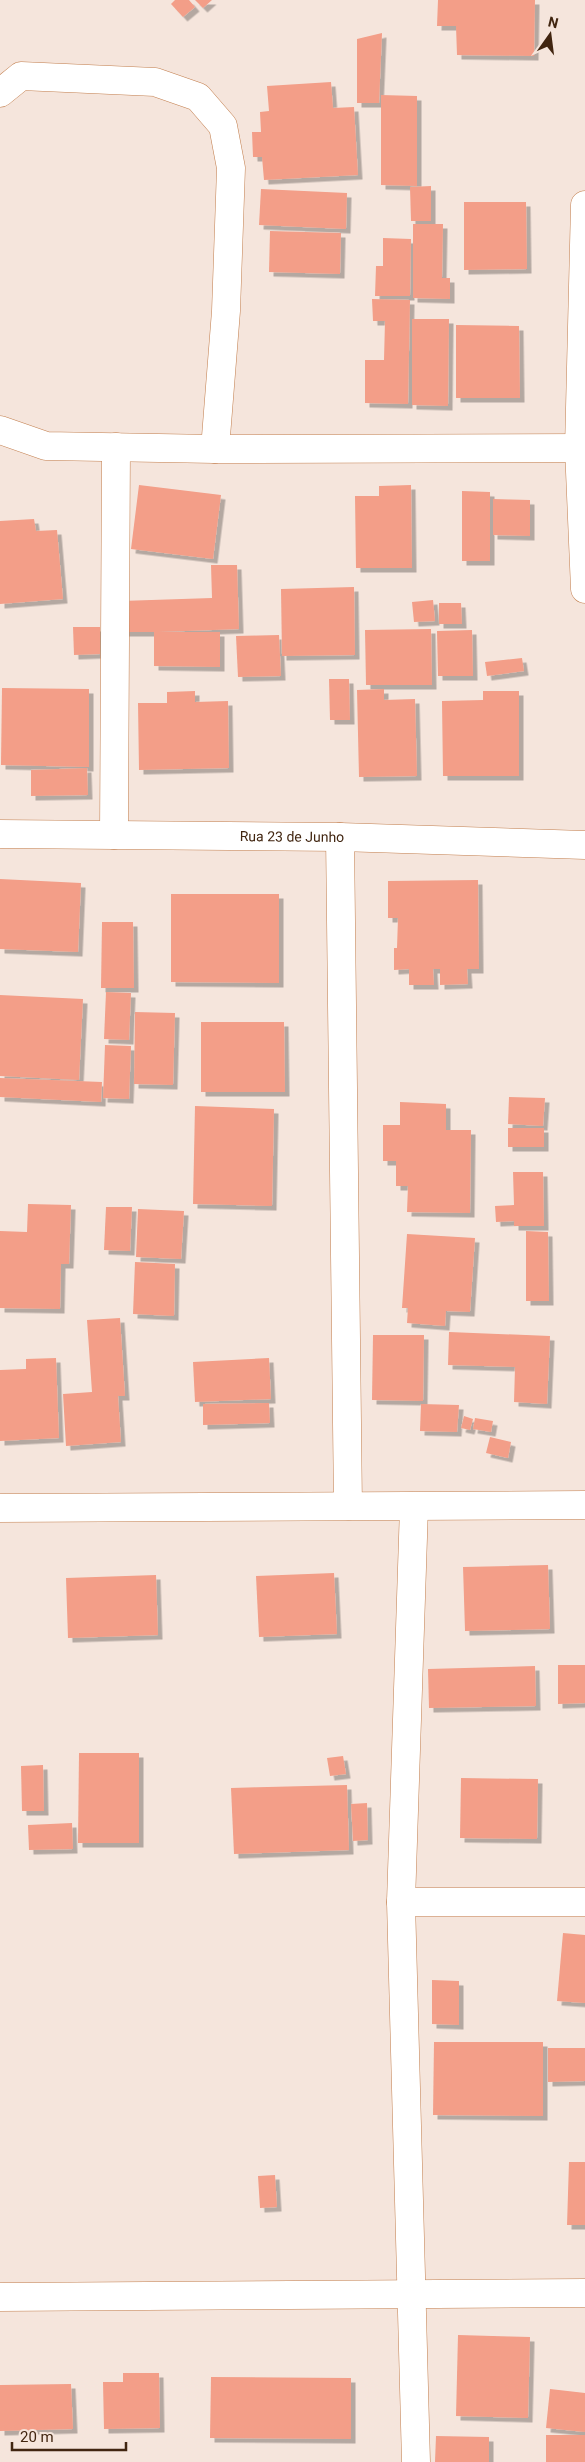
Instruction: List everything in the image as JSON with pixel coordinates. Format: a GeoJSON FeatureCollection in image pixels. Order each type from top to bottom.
{"type":"FeatureCollection","features":[{"type":"Feature","properties":{"kind":"street"},"geometry":{"type":"LineString","coordinates":[[0,93],[21,76],[155,82],[198,97],[223,126],[230,178],[226,310],[215,449]]}},
{"type":"Feature","properties":{"kind":"street"},"geometry":{"type":"LineString","coordinates":[[585,205],[582,448],[585,589]]}},
{"type":"Feature","properties":{"kind":"street"},"geometry":{"type":"LineString","coordinates":[[0,430],[46,446],[215,449],[582,448]]}},
{"type":"Feature","properties":{"kind":"street"},"geometry":{"type":"LineString","coordinates":[[114,834],[116,447]]}},
{"type":"Feature","properties":{"kind":"street","name":"Rua 23 de Junho"},"geometry":{"type":"LineString","coordinates":[[0,834],[340,837],[585,845]]}},
{"type":"Feature","properties":{"kind":"street"},"geometry":{"type":"LineString","coordinates":[[340,837],[348,1506]]}},
{"type":"Feature","properties":{"kind":"street"},"geometry":{"type":"LineString","coordinates":[[0,1508],[585,1505],[585,1482]]}},
{"type":"Feature","properties":{"kind":"street"},"geometry":{"type":"LineString","coordinates":[[414,1507],[401,1902],[416,2462]]}},
{"type":"Feature","properties":{"kind":"street"},"geometry":{"type":"LineString","coordinates":[[401,1902],[585,1902]]}},
{"type":"Feature","properties":{"kind":"street"},"geometry":{"type":"LineString","coordinates":[[0,2297],[585,2294]]}},
{"type":"Feature","properties":{"kind":"building"},"geometry":{"type":"Polygon","coordinates":[[[175,0],[189,0],[195,7],[183,17],[171,4],[175,0]]]}},
{"type":"Feature","properties":{"kind":"building"},"geometry":{"type":"Polygon","coordinates":[[[195,0],[212,0],[203,8],[195,0]]]}},
{"type":"Feature","properties":{"kind":"building"},"geometry":{"type":"Polygon","coordinates":[[[438,0],[535,0],[534,56],[457,55],[456,26],[437,26],[438,0]]]}},
{"type":"Feature","properties":{"kind":"building"},"geometry":{"type":"Polygon","coordinates":[[[382,33],[379,103],[357,103],[357,39],[382,33]]]}},
{"type":"Feature","properties":{"kind":"building"},"geometry":{"type":"Polygon","coordinates":[[[331,82],[333,108],[354,107],[358,175],[264,180],[262,157],[253,157],[252,132],[261,132],[260,112],[269,111],[267,86],[331,82]]]}},
{"type":"Feature","properties":{"kind":"building"},"geometry":{"type":"Polygon","coordinates":[[[381,95],[417,96],[417,186],[381,185],[381,95]]]}},
{"type":"Feature","properties":{"kind":"building"},"geometry":{"type":"Polygon","coordinates":[[[431,186],[431,221],[411,221],[410,187],[431,186]]]}},
{"type":"Feature","properties":{"kind":"building"},"geometry":{"type":"Polygon","coordinates":[[[261,189],[347,193],[346,229],[259,225],[261,189]]]}},
{"type":"Feature","properties":{"kind":"building"},"geometry":{"type":"Polygon","coordinates":[[[464,202],[526,202],[527,269],[464,270],[464,202]]]}},
{"type":"Feature","properties":{"kind":"building"},"geometry":{"type":"Polygon","coordinates":[[[413,224],[443,224],[442,278],[450,278],[450,299],[413,298],[413,224]]]}},
{"type":"Feature","properties":{"kind":"building"},"geometry":{"type":"Polygon","coordinates":[[[270,231],[341,233],[340,274],[269,272],[270,231]]]}},
{"type":"Feature","properties":{"kind":"building"},"geometry":{"type":"Polygon","coordinates":[[[383,238],[411,239],[410,296],[375,296],[376,266],[383,266],[383,238]]]}},
{"type":"Feature","properties":{"kind":"building"},"geometry":{"type":"Polygon","coordinates":[[[372,299],[410,300],[408,404],[365,403],[365,360],[384,360],[385,321],[373,321],[372,299]]]}},
{"type":"Feature","properties":{"kind":"building"},"geometry":{"type":"Polygon","coordinates":[[[412,319],[449,319],[448,406],[412,405],[412,319]]]}},
{"type":"Feature","properties":{"kind":"building"},"geometry":{"type":"Polygon","coordinates":[[[456,325],[519,326],[520,398],[456,398],[456,325]]]}},
{"type":"Feature","properties":{"kind":"building"},"geometry":{"type":"Polygon","coordinates":[[[139,485],[221,495],[213,559],[131,549],[139,485]]]}},
{"type":"Feature","properties":{"kind":"building"},"geometry":{"type":"Polygon","coordinates":[[[411,485],[412,568],[356,568],[355,496],[379,496],[379,486],[411,485]]]}},
{"type":"Feature","properties":{"kind":"building"},"geometry":{"type":"Polygon","coordinates":[[[462,491],[490,492],[490,561],[462,561],[462,491]]]}},
{"type":"Feature","properties":{"kind":"building"},"geometry":{"type":"Polygon","coordinates":[[[493,499],[530,500],[530,536],[493,535],[493,499]]]}},
{"type":"Feature","properties":{"kind":"building"},"geometry":{"type":"Polygon","coordinates":[[[34,519],[36,531],[57,530],[63,599],[0,604],[0,521],[34,519]]]}},
{"type":"Feature","properties":{"kind":"building"},"geometry":{"type":"Polygon","coordinates":[[[211,565],[237,565],[239,629],[158,632],[220,632],[220,667],[154,666],[154,632],[122,632],[121,601],[212,598],[211,565]]]}},
{"type":"Feature","properties":{"kind":"building"},"geometry":{"type":"Polygon","coordinates":[[[354,587],[355,655],[282,656],[281,589],[354,587]]]}},
{"type":"Feature","properties":{"kind":"building"},"geometry":{"type":"Polygon","coordinates":[[[433,600],[435,621],[414,622],[412,602],[433,600]]]}},
{"type":"Feature","properties":{"kind":"building"},"geometry":{"type":"Polygon","coordinates":[[[439,603],[461,603],[462,624],[439,624],[439,603]]]}},
{"type":"Feature","properties":{"kind":"building"},"geometry":{"type":"Polygon","coordinates":[[[73,627],[100,627],[100,654],[74,655],[73,627]]]}},
{"type":"Feature","properties":{"kind":"building"},"geometry":{"type":"Polygon","coordinates":[[[431,629],[432,685],[366,685],[365,630],[431,629]]]}},
{"type":"Feature","properties":{"kind":"building"},"geometry":{"type":"Polygon","coordinates":[[[472,630],[473,676],[438,676],[437,631],[472,630]]]}},
{"type":"Feature","properties":{"kind":"building"},"geometry":{"type":"Polygon","coordinates":[[[279,635],[281,676],[238,677],[236,636],[279,635]]]}},
{"type":"Feature","properties":{"kind":"building"},"geometry":{"type":"Polygon","coordinates":[[[522,658],[524,671],[487,676],[485,662],[522,658]]]}},
{"type":"Feature","properties":{"kind":"building"},"geometry":{"type":"Polygon","coordinates":[[[329,679],[349,679],[350,720],[330,720],[329,679]]]}},
{"type":"Feature","properties":{"kind":"building"},"geometry":{"type":"Polygon","coordinates":[[[2,688],[89,689],[89,767],[1,765],[2,688]]]}},
{"type":"Feature","properties":{"kind":"building"},"geometry":{"type":"Polygon","coordinates":[[[384,689],[384,700],[415,699],[417,776],[359,777],[357,690],[384,689]]]}},
{"type":"Feature","properties":{"kind":"building"},"geometry":{"type":"Polygon","coordinates":[[[195,691],[195,702],[228,701],[229,768],[139,770],[138,703],[167,703],[167,692],[195,691]]]}},
{"type":"Feature","properties":{"kind":"building"},"geometry":{"type":"Polygon","coordinates":[[[483,691],[519,691],[519,776],[443,776],[442,701],[483,700],[483,691]]]}},
{"type":"Feature","properties":{"kind":"building"},"geometry":{"type":"Polygon","coordinates":[[[87,768],[88,795],[31,796],[31,770],[87,768]]]}},
{"type":"Feature","properties":{"kind":"building"},"geometry":{"type":"Polygon","coordinates":[[[0,879],[81,883],[78,952],[0,949],[0,879]]]}},
{"type":"Feature","properties":{"kind":"building"},"geometry":{"type":"Polygon","coordinates":[[[478,880],[479,969],[467,969],[468,984],[440,985],[440,969],[433,969],[434,985],[409,985],[409,969],[394,970],[394,948],[397,948],[398,918],[388,918],[388,881],[478,880]]]}},
{"type":"Feature","properties":{"kind":"building"},"geometry":{"type":"Polygon","coordinates":[[[171,894],[279,894],[279,983],[171,982],[171,894]]]}},
{"type":"Feature","properties":{"kind":"building"},"geometry":{"type":"Polygon","coordinates":[[[102,922],[133,922],[134,988],[101,988],[102,922]]]}},
{"type":"Feature","properties":{"kind":"building"},"geometry":{"type":"Polygon","coordinates":[[[106,992],[131,993],[129,1040],[104,1039],[106,992]]]}},
{"type":"Feature","properties":{"kind":"building"},"geometry":{"type":"Polygon","coordinates":[[[0,995],[83,999],[79,1080],[0,1076],[0,995]]]}},
{"type":"Feature","properties":{"kind":"building"},"geometry":{"type":"Polygon","coordinates":[[[135,1012],[175,1013],[173,1085],[134,1084],[135,1012]]]}},
{"type":"Feature","properties":{"kind":"building"},"geometry":{"type":"Polygon","coordinates":[[[201,1022],[284,1022],[285,1092],[201,1092],[201,1022]]]}},
{"type":"Feature","properties":{"kind":"building"},"geometry":{"type":"Polygon","coordinates":[[[105,1045],[131,1046],[129,1099],[103,1098],[105,1045]]]}},
{"type":"Feature","properties":{"kind":"building"},"geometry":{"type":"Polygon","coordinates":[[[0,1078],[102,1082],[101,1102],[0,1097],[0,1078]]]}},
{"type":"Feature","properties":{"kind":"building"},"geometry":{"type":"Polygon","coordinates":[[[509,1097],[545,1098],[543,1126],[508,1124],[509,1097]]]}},
{"type":"Feature","properties":{"kind":"building"},"geometry":{"type":"Polygon","coordinates":[[[400,1102],[446,1104],[446,1130],[471,1130],[470,1213],[407,1212],[408,1186],[396,1186],[396,1161],[383,1161],[383,1125],[400,1125],[400,1102]]]}},
{"type":"Feature","properties":{"kind":"building"},"geometry":{"type":"Polygon","coordinates":[[[195,1106],[274,1109],[272,1206],[193,1204],[195,1106]]]}},
{"type":"Feature","properties":{"kind":"building"},"geometry":{"type":"Polygon","coordinates":[[[508,1128],[544,1128],[544,1147],[508,1147],[508,1128]]]}},
{"type":"Feature","properties":{"kind":"building"},"geometry":{"type":"Polygon","coordinates":[[[513,1172],[543,1172],[544,1226],[514,1226],[514,1221],[496,1222],[495,1206],[514,1205],[513,1172]]]}},
{"type":"Feature","properties":{"kind":"building"},"geometry":{"type":"Polygon","coordinates":[[[28,1204],[71,1205],[69,1264],[61,1264],[60,1309],[0,1308],[0,1231],[27,1232],[28,1204]]]}},
{"type":"Feature","properties":{"kind":"building"},"geometry":{"type":"Polygon","coordinates":[[[106,1207],[132,1207],[130,1251],[104,1250],[106,1207]]]}},
{"type":"Feature","properties":{"kind":"building"},"geometry":{"type":"Polygon","coordinates":[[[138,1209],[184,1211],[181,1259],[136,1257],[138,1209]]]}},
{"type":"Feature","properties":{"kind":"building"},"geometry":{"type":"Polygon","coordinates":[[[526,1231],[548,1232],[549,1301],[526,1301],[526,1231]]]}},
{"type":"Feature","properties":{"kind":"building"},"geometry":{"type":"Polygon","coordinates":[[[407,1234],[475,1238],[470,1312],[446,1311],[445,1326],[407,1323],[408,1308],[402,1308],[407,1234]]]}},
{"type":"Feature","properties":{"kind":"building"},"geometry":{"type":"Polygon","coordinates":[[[135,1262],[175,1264],[174,1316],[133,1314],[135,1262]]]}},
{"type":"Feature","properties":{"kind":"building"},"geometry":{"type":"Polygon","coordinates":[[[120,1318],[125,1396],[118,1396],[121,1442],[66,1446],[63,1394],[92,1392],[87,1320],[120,1318]]]}},
{"type":"Feature","properties":{"kind":"building"},"geometry":{"type":"Polygon","coordinates":[[[449,1332],[550,1336],[547,1404],[514,1402],[515,1367],[448,1365],[449,1332]]]}},
{"type":"Feature","properties":{"kind":"building"},"geometry":{"type":"Polygon","coordinates":[[[373,1335],[424,1335],[423,1401],[372,1400],[373,1335]]]}},
{"type":"Feature","properties":{"kind":"building"},"geometry":{"type":"Polygon","coordinates":[[[56,1358],[59,1438],[0,1441],[0,1370],[26,1369],[26,1359],[56,1358]]]}},
{"type":"Feature","properties":{"kind":"building"},"geometry":{"type":"Polygon","coordinates":[[[269,1358],[271,1399],[195,1402],[193,1362],[269,1358]]]}},
{"type":"Feature","properties":{"kind":"building"},"geometry":{"type":"Polygon","coordinates":[[[269,1403],[270,1423],[203,1425],[203,1404],[269,1403]]]}},
{"type":"Feature","properties":{"kind":"building"},"geometry":{"type":"Polygon","coordinates":[[[421,1404],[459,1405],[457,1432],[420,1431],[421,1404]]]}},
{"type":"Feature","properties":{"kind":"building"},"geometry":{"type":"Polygon","coordinates":[[[464,1416],[473,1419],[470,1430],[461,1428],[464,1416]]]}},
{"type":"Feature","properties":{"kind":"building"},"geometry":{"type":"Polygon","coordinates":[[[475,1418],[493,1421],[491,1432],[473,1429],[475,1418]]]}},
{"type":"Feature","properties":{"kind":"building"},"geometry":{"type":"Polygon","coordinates":[[[490,1437],[511,1442],[508,1458],[486,1453],[490,1437]]]}},
{"type":"Feature","properties":{"kind":"building"},"geometry":{"type":"Polygon","coordinates":[[[548,1565],[550,1629],[465,1631],[463,1567],[548,1565]]]}},
{"type":"Feature","properties":{"kind":"building"},"geometry":{"type":"Polygon","coordinates":[[[334,1573],[337,1634],[259,1637],[256,1576],[334,1573]]]}},
{"type":"Feature","properties":{"kind":"building"},"geometry":{"type":"Polygon","coordinates":[[[156,1575],[158,1635],[68,1638],[66,1578],[156,1575]]]}},
{"type":"Feature","properties":{"kind":"building"},"geometry":{"type":"Polygon","coordinates":[[[558,1665],[585,1665],[585,1703],[558,1704],[558,1665]]]}},
{"type":"Feature","properties":{"kind":"building"},"geometry":{"type":"Polygon","coordinates":[[[535,1666],[536,1706],[429,1708],[428,1669],[535,1666]]]}},
{"type":"Feature","properties":{"kind":"building"},"geometry":{"type":"Polygon","coordinates":[[[79,1753],[139,1753],[139,1843],[78,1843],[79,1753]]]}},
{"type":"Feature","properties":{"kind":"building"},"geometry":{"type":"Polygon","coordinates":[[[343,1756],[346,1774],[330,1776],[327,1758],[343,1756]]]}},
{"type":"Feature","properties":{"kind":"building"},"geometry":{"type":"Polygon","coordinates":[[[43,1765],[44,1811],[22,1811],[21,1766],[43,1765]]]}},
{"type":"Feature","properties":{"kind":"building"},"geometry":{"type":"Polygon","coordinates":[[[461,1778],[538,1779],[537,1839],[460,1838],[461,1778]]]}},
{"type":"Feature","properties":{"kind":"building"},"geometry":{"type":"Polygon","coordinates":[[[347,1785],[349,1850],[234,1854],[231,1788],[347,1785]]]}},
{"type":"Feature","properties":{"kind":"building"},"geometry":{"type":"Polygon","coordinates":[[[367,1803],[368,1840],[353,1841],[351,1804],[367,1803]]]}},
{"type":"Feature","properties":{"kind":"building"},"geometry":{"type":"Polygon","coordinates":[[[72,1823],[73,1849],[29,1850],[28,1825],[72,1823]]]}},
{"type":"Feature","properties":{"kind":"building"},"geometry":{"type":"Polygon","coordinates":[[[563,1933],[585,1935],[585,2003],[557,2001],[563,1933]]]}},
{"type":"Feature","properties":{"kind":"building"},"geometry":{"type":"Polygon","coordinates":[[[432,1980],[459,1981],[459,2025],[432,2024],[432,1980]]]}},
{"type":"Feature","properties":{"kind":"building"},"geometry":{"type":"Polygon","coordinates":[[[434,2042],[543,2042],[543,2116],[433,2115],[434,2042]]]}},
{"type":"Feature","properties":{"kind":"building"},"geometry":{"type":"Polygon","coordinates":[[[548,2048],[585,2048],[585,2081],[548,2082],[548,2048]]]}},
{"type":"Feature","properties":{"kind":"building"},"geometry":{"type":"Polygon","coordinates":[[[569,2162],[585,2162],[585,2225],[567,2225],[569,2162]]]}},
{"type":"Feature","properties":{"kind":"building"},"geometry":{"type":"Polygon","coordinates":[[[275,2175],[277,2207],[260,2208],[258,2176],[275,2175]]]}},
{"type":"Feature","properties":{"kind":"building"},"geometry":{"type":"Polygon","coordinates":[[[458,2335],[530,2337],[528,2418],[456,2416],[458,2335]]]}},
{"type":"Feature","properties":{"kind":"building"},"geometry":{"type":"Polygon","coordinates":[[[123,2373],[159,2373],[160,2428],[104,2429],[103,2382],[123,2382],[123,2373]]]}},
{"type":"Feature","properties":{"kind":"building"},"geometry":{"type":"Polygon","coordinates":[[[211,2377],[351,2378],[351,2439],[210,2438],[211,2377]]]}},
{"type":"Feature","properties":{"kind":"building"},"geometry":{"type":"Polygon","coordinates":[[[71,2384],[73,2429],[0,2431],[0,2385],[71,2384]]]}},
{"type":"Feature","properties":{"kind":"building"},"geometry":{"type":"Polygon","coordinates":[[[550,2389],[585,2393],[585,2432],[546,2428],[550,2389]]]}},
{"type":"Feature","properties":{"kind":"building"},"geometry":{"type":"Polygon","coordinates":[[[546,2435],[585,2435],[585,2462],[546,2462],[546,2435]]]}},
{"type":"Feature","properties":{"kind":"building"},"geometry":{"type":"Polygon","coordinates":[[[436,2436],[489,2437],[489,2462],[435,2462],[436,2436]]]}}]}
